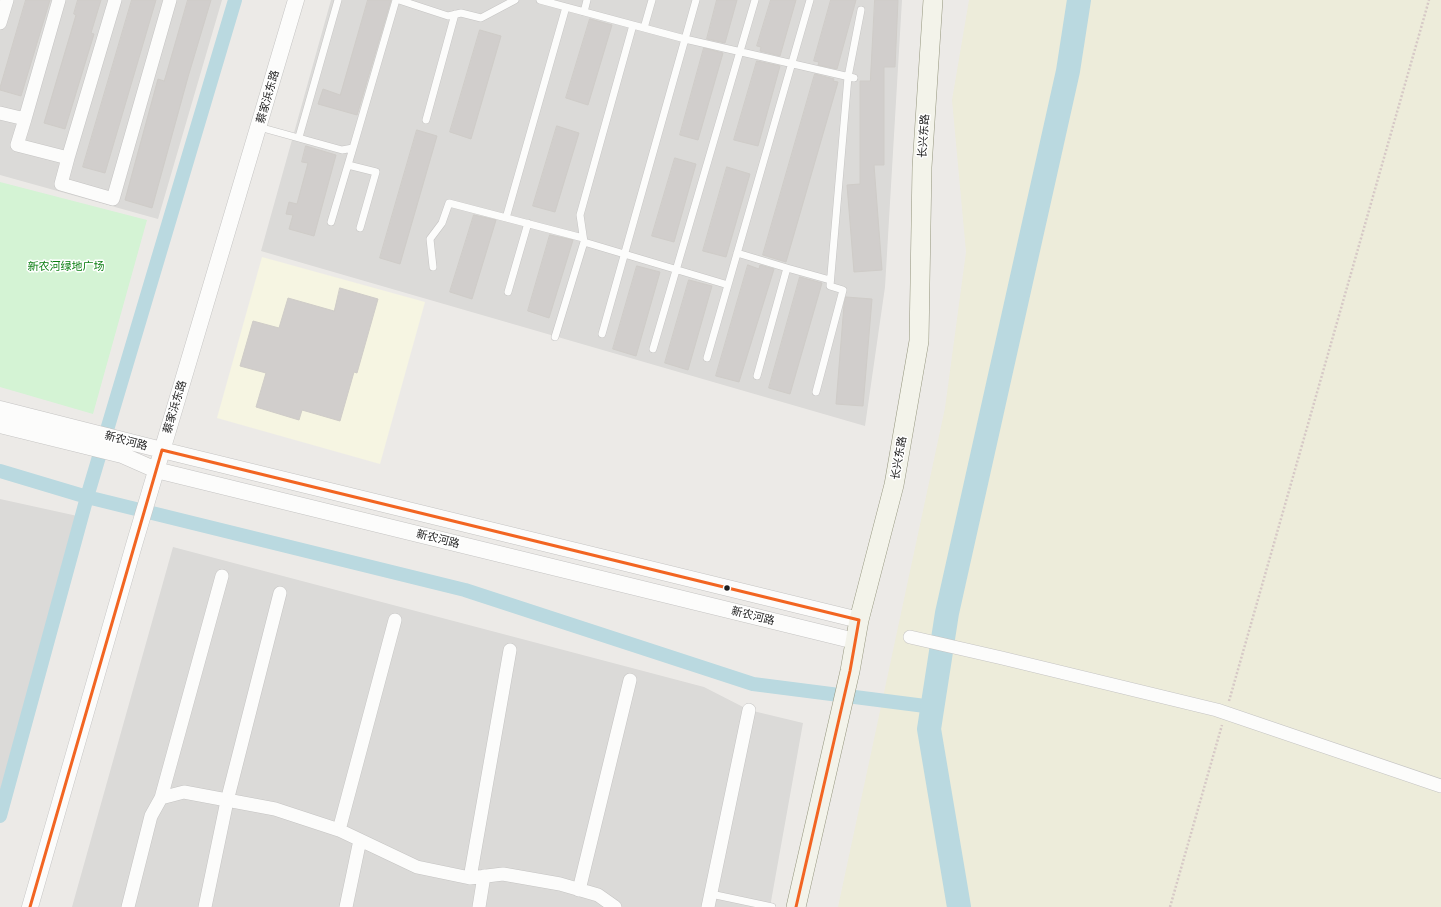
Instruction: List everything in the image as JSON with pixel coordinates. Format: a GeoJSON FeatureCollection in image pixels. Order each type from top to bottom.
{"type":"FeatureCollection","features":[{"type":"Feature","properties":{"kind":"main road","name":"长兴东路"},"geometry":{"type":"LineString","coordinates":[[796,907],[850,671],[859,620],[894,485],[919,341],[922,167],[933,0]]}},
{"type":"Feature","properties":{"kind":"street"},"geometry":{"type":"LineString","coordinates":[[0,23],[7,0]]}},
{"type":"Feature","properties":{"kind":"street"},"geometry":{"type":"LineString","coordinates":[[59,0],[17,145],[68,158]]}},
{"type":"Feature","properties":{"kind":"street"},"geometry":{"type":"LineString","coordinates":[[115,0],[61,184],[113,199],[170,0]]}},
{"type":"Feature","properties":{"kind":"street","name":"蔡家浜东路"},"geometry":{"type":"LineString","coordinates":[[30,907],[134,545],[296,0]]}},
{"type":"Feature","properties":{"kind":"street"},"geometry":{"type":"LineString","coordinates":[[0,113],[25,119]]}},
{"type":"Feature","properties":{"kind":"street","name":"新农河路"},"geometry":{"type":"LineString","coordinates":[[0,409],[91,439],[125,448],[162,450],[859,620]]}},
{"type":"Feature","properties":{"kind":"street","name":"新农河路"},"geometry":{"type":"LineString","coordinates":[[0,425],[91,439]]}},
{"type":"Feature","properties":{"kind":"street","name":"新农河路"},"geometry":{"type":"LineString","coordinates":[[125,448],[156,470],[855,641]]}},
{"type":"Feature","properties":{"kind":"street"},"geometry":{"type":"LineString","coordinates":[[128,907],[151,816],[161,798],[222,576]]}},
{"type":"Feature","properties":{"kind":"street"},"geometry":{"type":"LineString","coordinates":[[205,907],[227,801],[280,593]]}},
{"type":"Feature","properties":{"kind":"street"},"geometry":{"type":"LineString","coordinates":[[339,830],[395,620]]}},
{"type":"Feature","properties":{"kind":"street"},"geometry":{"type":"LineString","coordinates":[[910,637],[1225,713],[1441,786]]}},
{"type":"Feature","properties":{"kind":"street"},"geometry":{"type":"LineString","coordinates":[[470,878],[510,650]]}},
{"type":"Feature","properties":{"kind":"street"},"geometry":{"type":"LineString","coordinates":[[579,890],[630,680]]}},
{"type":"Feature","properties":{"kind":"street"},"geometry":{"type":"LineString","coordinates":[[708,907],[749,710]]}},
{"type":"Feature","properties":{"kind":"street"},"geometry":{"type":"LineString","coordinates":[[161,798],[184,792],[275,809],[339,830],[417,868],[470,878],[503,874],[560,884],[598,895],[615,907]]}},
{"type":"Feature","properties":{"kind":"street"},"geometry":{"type":"LineString","coordinates":[[346,907],[360,840]]}},
{"type":"Feature","properties":{"kind":"street"},"geometry":{"type":"LineString","coordinates":[[479,907],[484,876]]}},
{"type":"Feature","properties":{"kind":"lane"},"geometry":{"type":"LineString","coordinates":[[299,137],[338,0]]}},
{"type":"Feature","properties":{"kind":"lane"},"geometry":{"type":"LineString","coordinates":[[331,222],[396,0]]}},
{"type":"Feature","properties":{"kind":"lane"},"geometry":{"type":"LineString","coordinates":[[399,0],[423,4],[448,16],[461,13],[481,18],[511,1]]}},
{"type":"Feature","properties":{"kind":"lane"},"geometry":{"type":"LineString","coordinates":[[540,0],[685,39],[851,77]]}},
{"type":"Feature","properties":{"kind":"lane"},"geometry":{"type":"LineString","coordinates":[[584,12],[587,0]]}},
{"type":"Feature","properties":{"kind":"lane"},"geometry":{"type":"LineString","coordinates":[[644,28],[652,0]]}},
{"type":"Feature","properties":{"kind":"lane"},"geometry":{"type":"LineString","coordinates":[[602,334],[696,0]]}},
{"type":"Feature","properties":{"kind":"lane"},"geometry":{"type":"LineString","coordinates":[[653,349],[755,0]]}},
{"type":"Feature","properties":{"kind":"lane"},"geometry":{"type":"LineString","coordinates":[[707,358],[810,0]]}},
{"type":"Feature","properties":{"kind":"lane"},"geometry":{"type":"LineString","coordinates":[[506,218],[566,7]]}},
{"type":"Feature","properties":{"kind":"lane"},"geometry":{"type":"LineString","coordinates":[[816,392],[844,290],[830,286],[830,280],[851,77],[861,10]]}},
{"type":"Feature","properties":{"kind":"lane"},"geometry":{"type":"LineString","coordinates":[[426,120],[455,14]]}},
{"type":"Feature","properties":{"kind":"lane"},"geometry":{"type":"LineString","coordinates":[[555,337],[584,240],[580,215],[633,25]]}},
{"type":"Feature","properties":{"kind":"lane"},"geometry":{"type":"LineString","coordinates":[[259,127],[342,150],[353,148]]}},
{"type":"Feature","properties":{"kind":"lane"},"geometry":{"type":"LineString","coordinates":[[348,165],[376,172],[360,228]]}},
{"type":"Feature","properties":{"kind":"lane"},"geometry":{"type":"LineString","coordinates":[[433,267],[430,240],[442,223],[449,203],[584,240],[625,255],[728,285]]}},
{"type":"Feature","properties":{"kind":"lane"},"geometry":{"type":"LineString","coordinates":[[508,292],[528,224]]}},
{"type":"Feature","properties":{"kind":"lane"},"geometry":{"type":"LineString","coordinates":[[737,253],[830,280]]}},
{"type":"Feature","properties":{"kind":"lane"},"geometry":{"type":"LineString","coordinates":[[757,376],[787,268]]}},
{"type":"Feature","properties":{"kind":"lane"},"geometry":{"type":"LineString","coordinates":[[711,894],[772,907]]}},
{"type":"Feature","properties":{"kind":"path"},"geometry":{"type":"LineString","coordinates":[[1170,907],[1429,0]]}},
{"type":"Feature","properties":{"kind":"shaded area"},"geometry":{"type":"Polygon","coordinates":[[[0,0],[222,0],[158,219],[0,175],[0,0]]]}},
{"type":"Feature","properties":{"kind":"shaded area"},"geometry":{"type":"Polygon","coordinates":[[[331,0],[902,0],[885,287],[865,426],[261,251],[331,0]]]}},
{"type":"Feature","properties":{"kind":"shaded area"},"geometry":{"type":"Polygon","coordinates":[[[969,0],[1441,0],[1441,907],[838,907],[945,408],[966,252],[952,100],[969,0]]]}},
{"type":"Feature","properties":{"kind":"shaded area"},"geometry":{"type":"Polygon","coordinates":[[[262,257],[425,302],[380,464],[217,418],[262,257]]]}},
{"type":"Feature","properties":{"kind":"shaded area"},"geometry":{"type":"Polygon","coordinates":[[[0,499],[82,517],[0,816],[0,499]]]}},
{"type":"Feature","properties":{"kind":"shaded area"},"geometry":{"type":"Polygon","coordinates":[[[173,547],[704,687],[749,710],[803,723],[770,907],[72,907],[173,547]]]}},
{"type":"Feature","properties":{"kind":"green space","name":"新农河绿地广场"},"geometry":{"type":"Polygon","coordinates":[[[0,182],[147,220],[93,414],[0,387],[0,182]]]}},
{"type":"Feature","properties":{"kind":"building"},"geometry":{"type":"Polygon","coordinates":[[[26,0],[50,0],[21,96],[0,90],[0,88],[26,0]]]}},
{"type":"Feature","properties":{"kind":"building"},"geometry":{"type":"Polygon","coordinates":[[[78,0],[101,0],[91,33],[94,34],[65,129],[44,123],[76,15],[74,14],[78,0]]]}},
{"type":"Feature","properties":{"kind":"building"},"geometry":{"type":"Polygon","coordinates":[[[132,0],[156,0],[105,173],[83,167],[132,0]]]}},
{"type":"Feature","properties":{"kind":"building"},"geometry":{"type":"Polygon","coordinates":[[[188,0],[211,0],[152,208],[125,200],[158,79],[164,81],[188,0]]]}},
{"type":"Feature","properties":{"kind":"building"},"geometry":{"type":"Polygon","coordinates":[[[368,0],[391,0],[357,115],[318,104],[323,89],[340,95],[368,0]]]}},
{"type":"Feature","properties":{"kind":"building"},"geometry":{"type":"Polygon","coordinates":[[[717,0],[737,0],[725,43],[707,39],[717,0]]]}},
{"type":"Feature","properties":{"kind":"building"},"geometry":{"type":"Polygon","coordinates":[[[771,0],[796,0],[780,56],[760,51],[761,47],[757,46],[771,0]]]}},
{"type":"Feature","properties":{"kind":"building"},"geometry":{"type":"Polygon","coordinates":[[[831,0],[856,0],[837,69],[818,65],[819,62],[814,61],[831,0]]]}},
{"type":"Feature","properties":{"kind":"building"},"geometry":{"type":"Polygon","coordinates":[[[875,0],[898,0],[895,67],[884,67],[884,165],[874,165],[882,270],[854,272],[847,185],[860,184],[860,81],[870,81],[875,0]]]}},
{"type":"Feature","properties":{"kind":"building"},"geometry":{"type":"Polygon","coordinates":[[[590,19],[612,25],[588,105],[566,98],[590,19]]]}},
{"type":"Feature","properties":{"kind":"building"},"geometry":{"type":"Polygon","coordinates":[[[480,30],[501,36],[471,139],[450,132],[480,30]]]}},
{"type":"Feature","properties":{"kind":"building"},"geometry":{"type":"Polygon","coordinates":[[[704,48],[723,53],[698,140],[680,135],[704,48]]]}},
{"type":"Feature","properties":{"kind":"building"},"geometry":{"type":"Polygon","coordinates":[[[757,61],[780,66],[758,146],[734,140],[757,61]]]}},
{"type":"Feature","properties":{"kind":"building"},"geometry":{"type":"Polygon","coordinates":[[[815,74],[834,79],[833,81],[838,82],[786,262],[763,255],[815,74]]]}},
{"type":"Feature","properties":{"kind":"building"},"geometry":{"type":"Polygon","coordinates":[[[557,126],[579,133],[555,212],[533,206],[557,126]]]}},
{"type":"Feature","properties":{"kind":"building"},"geometry":{"type":"Polygon","coordinates":[[[417,130],[437,136],[400,264],[380,258],[417,130]]]}},
{"type":"Feature","properties":{"kind":"building"},"geometry":{"type":"Polygon","coordinates":[[[306,146],[336,155],[314,236],[289,229],[293,215],[286,214],[289,202],[297,204],[308,163],[302,162],[306,146]]]}},
{"type":"Feature","properties":{"kind":"building"},"geometry":{"type":"Polygon","coordinates":[[[675,158],[696,164],[674,242],[652,236],[675,158]]]}},
{"type":"Feature","properties":{"kind":"building"},"geometry":{"type":"Polygon","coordinates":[[[727,167],[750,174],[726,257],[703,251],[727,167]]]}},
{"type":"Feature","properties":{"kind":"building"},"geometry":{"type":"Polygon","coordinates":[[[474,215],[496,220],[472,299],[450,292],[474,215]]]}},
{"type":"Feature","properties":{"kind":"building"},"geometry":{"type":"Polygon","coordinates":[[[550,235],[573,240],[549,318],[528,311],[550,235]]]}},
{"type":"Feature","properties":{"kind":"building"},"geometry":{"type":"Polygon","coordinates":[[[748,265],[759,269],[760,265],[774,269],[739,382],[716,376],[748,265]]]}},
{"type":"Feature","properties":{"kind":"building"},"geometry":{"type":"Polygon","coordinates":[[[637,266],[660,272],[636,356],[613,349],[637,266]]]}},
{"type":"Feature","properties":{"kind":"building"},"geometry":{"type":"Polygon","coordinates":[[[800,277],[822,283],[790,394],[769,388],[800,277]]]}},
{"type":"Feature","properties":{"kind":"building"},"geometry":{"type":"Polygon","coordinates":[[[689,280],[712,286],[688,370],[665,363],[689,280]]]}},
{"type":"Feature","properties":{"kind":"building"},"geometry":{"type":"Polygon","coordinates":[[[340,288],[378,299],[357,373],[354,372],[340,421],[302,410],[299,420],[256,407],[266,373],[240,366],[253,321],[279,328],[288,298],[334,311],[340,288]]]}},
{"type":"Feature","properties":{"kind":"building"},"geometry":{"type":"Polygon","coordinates":[[[846,297],[872,299],[863,406],[836,404],[844,305],[846,297]]]}},
{"type":"Feature","properties":{"kind":"waterway"},"geometry":{"type":"LineString","coordinates":[[0,816],[87,497],[235,0]]}},
{"type":"Feature","properties":{"kind":"waterway"},"geometry":{"type":"LineString","coordinates":[[959,907],[929,729],[947,613],[1068,71],[1079,0]]}},
{"type":"Feature","properties":{"kind":"waterway"},"geometry":{"type":"LineString","coordinates":[[0,471],[87,497],[465,590],[753,684],[933,707]]}},
{"type":"Feature","properties":{"kind":"transit line"},"geometry":{"type":"LineString","coordinates":[[30,907],[162,450],[859,620],[850,671],[796,907]]}}]}
